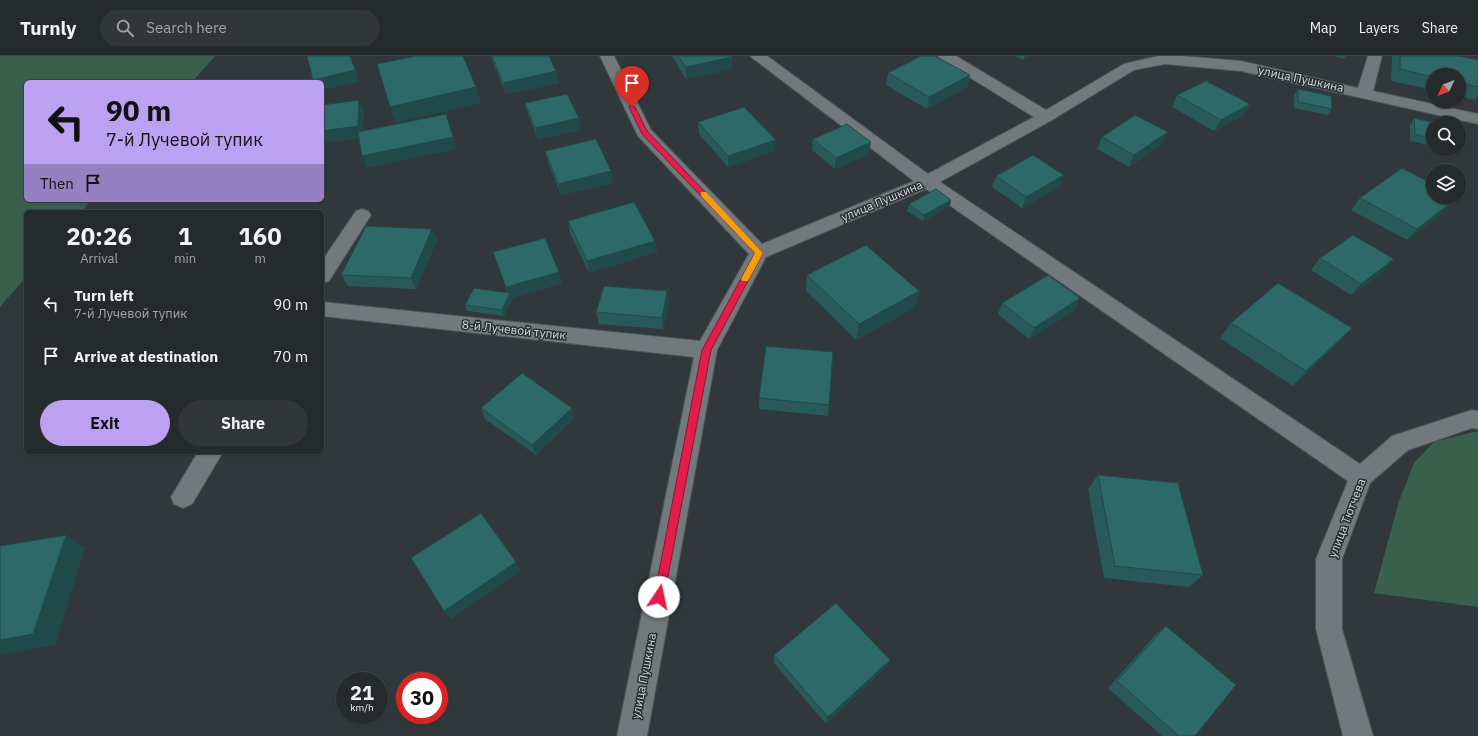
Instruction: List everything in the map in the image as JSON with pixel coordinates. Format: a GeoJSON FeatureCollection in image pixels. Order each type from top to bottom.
{"type":"FeatureCollection","features":[{"type":"Feature","properties":{"kind":"street"},"geometry":{"type":"LineString","coordinates":[[607,56],[644,132],[760,253]]}},
{"type":"Feature","properties":{"kind":"street"},"geometry":{"type":"LineString","coordinates":[[757,56],[927,182],[1361,477]]}},
{"type":"Feature","properties":{"kind":"street"},"geometry":{"type":"LineString","coordinates":[[945,56],[1046,117]]}},
{"type":"Feature","properties":{"kind":"street"},"geometry":{"type":"LineString","coordinates":[[1365,92],[1375,56]]}},
{"type":"Feature","properties":{"kind":"street","name":"улица Пушкина"},"geometry":{"type":"LineString","coordinates":[[632,736],[706,350],[760,253],[927,182],[1046,117],[1129,68],[1164,57],[1241,66],[1365,92],[1478,119]]}},
{"type":"Feature","properties":{"kind":"street"},"geometry":{"type":"LineString","coordinates":[[324,273],[362,215]]}},
{"type":"Feature","properties":{"kind":"street","name":"8-й Лучевой тупик"},"geometry":{"type":"LineString","coordinates":[[324,309],[706,350]]}},
{"type":"Feature","properties":{"kind":"street","name":"улица Тютчева"},"geometry":{"type":"LineString","coordinates":[[1358,736],[1329,629],[1329,559],[1361,477],[1400,443],[1472,419],[1478,420]]}},
{"type":"Feature","properties":{"kind":"street"},"geometry":{"type":"LineString","coordinates":[[183,497],[210,454]]}},
{"type":"Feature","properties":{"kind":"green space"},"geometry":{"type":"Polygon","coordinates":[[[0,56],[215,56],[194,80],[24,80],[24,202],[89,202],[83,210],[24,210],[24,279],[0,307],[0,56]]]}},
{"type":"Feature","properties":{"kind":"green space"},"geometry":{"type":"Polygon","coordinates":[[[1478,431],[1478,607],[1374,593],[1399,501],[1414,463],[1434,442],[1478,431]]]}},
{"type":"Feature","properties":{"kind":"building"},"geometry":{"type":"Polygon","coordinates":[[[307,56],[350,56],[355,70],[313,80],[307,56]]]}},
{"type":"Feature","properties":{"kind":"building"},"geometry":{"type":"Polygon","coordinates":[[[416,56],[463,56],[476,87],[390,107],[377,64],[416,56]]]}},
{"type":"Feature","properties":{"kind":"building"},"geometry":{"type":"Polygon","coordinates":[[[492,56],[549,56],[556,71],[503,83],[492,56]]]}},
{"type":"Feature","properties":{"kind":"building"},"geometry":{"type":"Polygon","coordinates":[[[678,56],[731,56],[732,57],[686,67],[678,56]]]}},
{"type":"Feature","properties":{"kind":"building"},"geometry":{"type":"Polygon","coordinates":[[[921,56],[935,56],[970,75],[929,97],[888,73],[921,56]]]}},
{"type":"Feature","properties":{"kind":"building"},"geometry":{"type":"Polygon","coordinates":[[[1400,56],[1458,56],[1478,60],[1478,87],[1466,84],[1466,68],[1426,68],[1426,75],[1400,69],[1400,56]]]}},
{"type":"Feature","properties":{"kind":"building"},"geometry":{"type":"Polygon","coordinates":[[[1206,81],[1250,104],[1221,120],[1177,95],[1206,81]]]}},
{"type":"Feature","properties":{"kind":"building"},"geometry":{"type":"Polygon","coordinates":[[[1298,89],[1331,96],[1332,109],[1298,102],[1298,89]]]}},
{"type":"Feature","properties":{"kind":"building"},"geometry":{"type":"Polygon","coordinates":[[[567,94],[579,118],[535,128],[525,103],[567,94]]]}},
{"type":"Feature","properties":{"kind":"building"},"geometry":{"type":"Polygon","coordinates":[[[359,100],[358,126],[324,131],[324,105],[359,100]]]}},
{"type":"Feature","properties":{"kind":"building"},"geometry":{"type":"Polygon","coordinates":[[[744,107],[776,140],[728,156],[698,122],[744,107]]]}},
{"type":"Feature","properties":{"kind":"building"},"geometry":{"type":"Polygon","coordinates":[[[446,114],[453,137],[362,156],[358,132],[446,114]]]}},
{"type":"Feature","properties":{"kind":"building"},"geometry":{"type":"Polygon","coordinates":[[[1135,115],[1168,132],[1134,155],[1102,137],[1135,115]]]}},
{"type":"Feature","properties":{"kind":"building"},"geometry":{"type":"Polygon","coordinates":[[[1414,118],[1426,121],[1426,137],[1415,134],[1414,118]]]}},
{"type":"Feature","properties":{"kind":"building"},"geometry":{"type":"Polygon","coordinates":[[[847,124],[871,142],[836,158],[813,139],[847,124]]]}},
{"type":"Feature","properties":{"kind":"building"},"geometry":{"type":"Polygon","coordinates":[[[596,139],[611,171],[558,184],[545,151],[596,139]]]}},
{"type":"Feature","properties":{"kind":"building"},"geometry":{"type":"Polygon","coordinates":[[[1033,155],[1064,175],[1026,197],[996,176],[1033,155]]]}},
{"type":"Feature","properties":{"kind":"building"},"geometry":{"type":"Polygon","coordinates":[[[1402,168],[1426,180],[1426,204],[1449,204],[1417,229],[1360,198],[1402,168]]]}},
{"type":"Feature","properties":{"kind":"building"},"geometry":{"type":"Polygon","coordinates":[[[936,189],[951,200],[924,215],[909,204],[936,189]]]}},
{"type":"Feature","properties":{"kind":"building"},"geometry":{"type":"Polygon","coordinates":[[[634,202],[655,241],[587,261],[568,221],[634,202]]]}},
{"type":"Feature","properties":{"kind":"building"},"geometry":{"type":"Polygon","coordinates":[[[366,226],[432,229],[411,278],[341,275],[366,226]]]}},
{"type":"Feature","properties":{"kind":"building"},"geometry":{"type":"Polygon","coordinates":[[[1353,235],[1394,259],[1361,284],[1320,258],[1353,235]]]}},
{"type":"Feature","properties":{"kind":"building"},"geometry":{"type":"Polygon","coordinates":[[[545,238],[559,272],[506,287],[493,252],[545,238]]]}},
{"type":"Feature","properties":{"kind":"building"},"geometry":{"type":"Polygon","coordinates":[[[866,245],[919,291],[859,324],[807,275],[866,245]]]}},
{"type":"Feature","properties":{"kind":"building"},"geometry":{"type":"Polygon","coordinates":[[[1048,275],[1080,298],[1034,328],[1002,303],[1048,275]]]}},
{"type":"Feature","properties":{"kind":"building"},"geometry":{"type":"Polygon","coordinates":[[[1278,283],[1352,328],[1306,371],[1231,323],[1278,283]]]}},
{"type":"Feature","properties":{"kind":"building"},"geometry":{"type":"Polygon","coordinates":[[[604,286],[667,291],[662,318],[596,312],[604,286]]]}},
{"type":"Feature","properties":{"kind":"building"},"geometry":{"type":"Polygon","coordinates":[[[474,288],[510,293],[502,310],[465,305],[474,288]]]}},
{"type":"Feature","properties":{"kind":"building"},"geometry":{"type":"Polygon","coordinates":[[[766,346],[833,352],[829,405],[759,398],[766,346]]]}},
{"type":"Feature","properties":{"kind":"building"},"geometry":{"type":"Polygon","coordinates":[[[522,373],[572,408],[532,445],[481,408],[522,373]]]}},
{"type":"Feature","properties":{"kind":"building"},"geometry":{"type":"Polygon","coordinates":[[[1098,475],[1178,483],[1203,575],[1115,566],[1098,475]]]}},
{"type":"Feature","properties":{"kind":"building"},"geometry":{"type":"Polygon","coordinates":[[[481,513],[516,562],[444,611],[411,558],[481,513]]]}},
{"type":"Feature","properties":{"kind":"building"},"geometry":{"type":"Polygon","coordinates":[[[66,535],[33,634],[0,640],[0,546],[66,535]]]}},
{"type":"Feature","properties":{"kind":"building"},"geometry":{"type":"Polygon","coordinates":[[[836,603],[890,660],[828,717],[774,655],[836,603]]]}},
{"type":"Feature","properties":{"kind":"building"},"geometry":{"type":"Polygon","coordinates":[[[1166,626],[1236,685],[1195,736],[1179,736],[1117,681],[1166,626]]]}},
{"type":"Feature","properties":{"kind":"slow traffic"},"geometry":{"type":"LineString","coordinates":[[703,194],[760,253],[745,279]]}},
{"type":"Feature","properties":{"kind":"route"},"geometry":{"type":"LineString","coordinates":[[632,107],[644,132],[760,253],[706,350],[659,597]]}}]}
